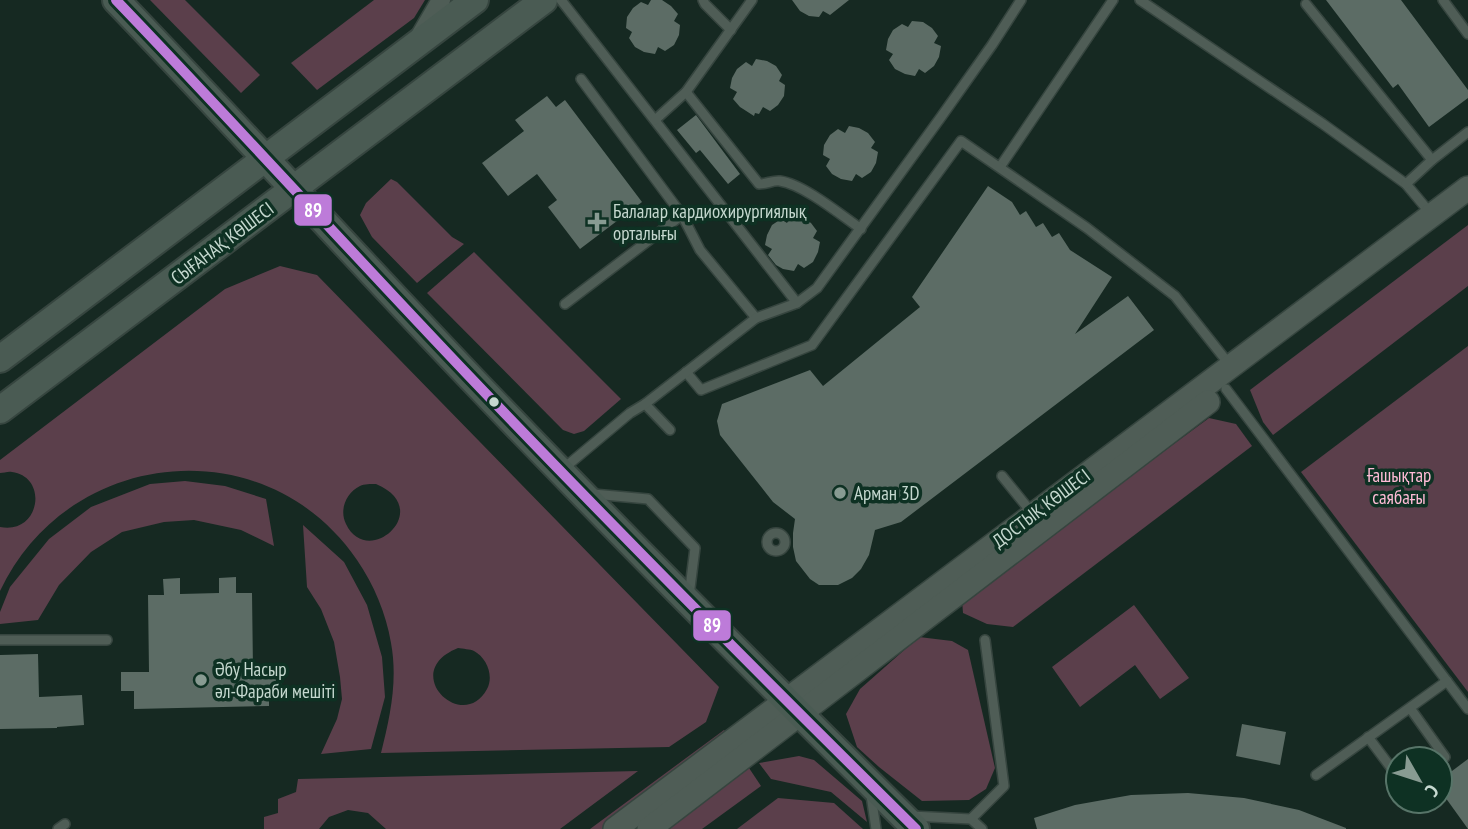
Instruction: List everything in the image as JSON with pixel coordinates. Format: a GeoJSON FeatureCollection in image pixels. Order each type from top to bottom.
{"type":"FeatureCollection","features":[{"type":"Feature","properties":{"kind":"main road"},"geometry":{"type":"LineString","coordinates":[[101,0],[181,82],[219,107]]}},
{"type":"Feature","properties":{"kind":"main road"},"geometry":{"type":"LineString","coordinates":[[117,0],[469,376],[793,708],[909,822]]}},
{"type":"Feature","properties":{"kind":"main road"},"geometry":{"type":"LineString","coordinates":[[0,359],[475,0]]}},
{"type":"Feature","properties":{"kind":"main road","name":"СЫҒАНАҚ КӨШЕСІ"},"geometry":{"type":"LineString","coordinates":[[0,410],[544,0]]}},
{"type":"Feature","properties":{"kind":"street"},"geometry":{"type":"LineString","coordinates":[[414,46],[441,0]]}},
{"type":"Feature","properties":{"kind":"street","name":"ДОСТЫҚ КӨШЕСІ"},"geometry":{"type":"LineString","coordinates":[[649,829],[793,708],[1033,514],[1468,188]]}},
{"type":"Feature","properties":{"kind":"street","name":"ДОСТЫҚ КӨШЕСІ"},"geometry":{"type":"LineString","coordinates":[[615,829],[793,708],[1468,207]]}},
{"type":"Feature","properties":{"kind":"lane"},"geometry":{"type":"LineString","coordinates":[[561,0],[797,303]]}},
{"type":"Feature","properties":{"kind":"lane"},"geometry":{"type":"LineString","coordinates":[[703,0],[731,30]]}},
{"type":"Feature","properties":{"kind":"lane"},"geometry":{"type":"LineString","coordinates":[[655,120],[686,92],[752,0]]}},
{"type":"Feature","properties":{"kind":"lane"},"geometry":{"type":"LineString","coordinates":[[1000,167],[1113,0]]}},
{"type":"Feature","properties":{"kind":"lane"},"geometry":{"type":"LineString","coordinates":[[1140,0],[1323,124],[1406,184],[1432,215]]}},
{"type":"Feature","properties":{"kind":"lane"},"geometry":{"type":"LineString","coordinates":[[1443,0],[1468,34]]}},
{"type":"Feature","properties":{"kind":"lane"},"geometry":{"type":"LineString","coordinates":[[561,470],[630,413],[756,318],[797,303],[817,288],[992,45],[1018,2]]}},
{"type":"Feature","properties":{"kind":"lane"},"geometry":{"type":"LineString","coordinates":[[1306,4],[1432,160]]}},
{"type":"Feature","properties":{"kind":"lane"},"geometry":{"type":"LineString","coordinates":[[581,79],[682,215],[700,250],[756,318]]}},
{"type":"Feature","properties":{"kind":"lane"},"geometry":{"type":"LineString","coordinates":[[686,92],[759,184],[776,180],[794,184],[861,229]]}},
{"type":"Feature","properties":{"kind":"lane"},"geometry":{"type":"LineString","coordinates":[[1406,184],[1468,132]]}},
{"type":"Feature","properties":{"kind":"lane"},"geometry":{"type":"LineString","coordinates":[[686,372],[701,390],[812,345],[961,141],[1087,228],[1175,296],[1231,366]]}},
{"type":"Feature","properties":{"kind":"lane"},"geometry":{"type":"LineString","coordinates":[[565,304],[682,215]]}},
{"type":"Feature","properties":{"kind":"lane"},"geometry":{"type":"LineString","coordinates":[[1226,389],[1468,709]]}},
{"type":"Feature","properties":{"kind":"lane"},"geometry":{"type":"LineString","coordinates":[[645,404],[670,430]]}},
{"type":"Feature","properties":{"kind":"lane"},"geometry":{"type":"LineString","coordinates":[[1003,476],[1033,514]]}},
{"type":"Feature","properties":{"kind":"lane"},"geometry":{"type":"LineString","coordinates":[[584,494],[648,499],[695,548],[688,601]]}},
{"type":"Feature","properties":{"kind":"lane"},"geometry":{"type":"LineString","coordinates":[[0,640],[107,640]]}},
{"type":"Feature","properties":{"kind":"lane"},"geometry":{"type":"LineString","coordinates":[[909,822],[971,818],[1004,786],[985,640]]}},
{"type":"Feature","properties":{"kind":"lane"},"geometry":{"type":"LineString","coordinates":[[1316,775],[1447,681]]}},
{"type":"Feature","properties":{"kind":"lane"},"geometry":{"type":"LineString","coordinates":[[1410,708],[1436,745]]}},
{"type":"Feature","properties":{"kind":"lane"},"geometry":{"type":"LineString","coordinates":[[1368,737],[1384,758]]}},
{"type":"Feature","properties":{"kind":"lane"},"geometry":{"type":"LineString","coordinates":[[869,783],[876,829]]}},
{"type":"Feature","properties":{"kind":"lane"},"geometry":{"type":"LineString","coordinates":[[971,818],[982,829]]}},
{"type":"Feature","properties":{"kind":"green space"},"geometry":{"type":"Polygon","coordinates":[[[150,0],[185,0],[260,75],[241,93],[150,0]]]}},
{"type":"Feature","properties":{"kind":"green space"},"geometry":{"type":"Polygon","coordinates":[[[374,0],[425,0],[414,18],[317,90],[291,63],[374,0]]]}},
{"type":"Feature","properties":{"kind":"green space"},"geometry":{"type":"Polygon","coordinates":[[[391,179],[452,237],[464,244],[417,283],[372,237],[360,215],[366,203],[391,179]]]}},
{"type":"Feature","properties":{"kind":"green space"},"geometry":{"type":"Polygon","coordinates":[[[1468,225],[1468,286],[1273,435],[1263,422],[1250,390],[1468,225]]]}},
{"type":"Feature","properties":{"kind":"green space"},"geometry":{"type":"Polygon","coordinates":[[[474,252],[621,399],[584,431],[574,434],[563,430],[427,293],[474,252]]]}},
{"type":"Feature","properties":{"kind":"green space"},"geometry":{"type":"Polygon","coordinates":[[[280,266],[317,275],[719,687],[706,722],[669,747],[381,753],[392,699],[394,671],[386,621],[369,579],[357,560],[318,517],[272,488],[222,473],[170,472],[119,483],[72,507],[31,543],[0,591],[0,527],[14,527],[24,522],[35,504],[35,494],[24,476],[10,472],[0,473],[0,460],[225,289],[280,266]],[[376,484],[355,489],[348,497],[343,513],[346,524],[356,537],[368,541],[381,538],[392,531],[399,520],[400,507],[393,495],[376,484]],[[458,648],[441,658],[434,671],[434,683],[441,694],[451,702],[464,705],[476,701],[487,689],[490,679],[486,663],[479,654],[458,648]]]}},
{"type":"Feature","properties":{"kind":"green space","name":"Ғашықтар саябағы"},"geometry":{"type":"Polygon","coordinates":[[[1468,346],[1468,692],[1301,472],[1468,346]]]}},
{"type":"Feature","properties":{"kind":"green space"},"geometry":{"type":"Polygon","coordinates":[[[1209,418],[1236,424],[1252,446],[1013,627],[987,624],[963,613],[962,600],[1209,418]]]}},
{"type":"Feature","properties":{"kind":"green space"},"geometry":{"type":"Polygon","coordinates":[[[185,481],[225,486],[266,499],[274,546],[241,530],[194,520],[164,522],[122,532],[91,552],[59,585],[38,620],[0,624],[0,612],[10,587],[49,539],[91,507],[150,484],[185,481]]]}},
{"type":"Feature","properties":{"kind":"green space"},"geometry":{"type":"Polygon","coordinates":[[[303,525],[344,562],[367,605],[382,657],[385,697],[371,749],[321,754],[337,719],[342,699],[334,642],[321,609],[307,587],[303,525]]]}},
{"type":"Feature","properties":{"kind":"green space"},"geometry":{"type":"Polygon","coordinates":[[[1134,605],[1189,678],[1160,699],[1135,665],[1080,707],[1052,667],[1134,605]]]}},
{"type":"Feature","properties":{"kind":"green space"},"geometry":{"type":"Polygon","coordinates":[[[919,637],[952,641],[968,650],[995,768],[986,789],[969,800],[922,801],[857,747],[846,714],[860,689],[919,637]]]}},
{"type":"Feature","properties":{"kind":"green space"},"geometry":{"type":"Polygon","coordinates":[[[724,730],[728,734],[604,829],[590,829],[724,730]]]}},
{"type":"Feature","properties":{"kind":"green space"},"geometry":{"type":"Polygon","coordinates":[[[799,756],[814,760],[862,801],[867,822],[831,792],[771,779],[759,763],[799,756]]]}},
{"type":"Feature","properties":{"kind":"green space"},"geometry":{"type":"Polygon","coordinates":[[[749,768],[761,786],[702,829],[667,829],[749,768]]]}},
{"type":"Feature","properties":{"kind":"green space"},"geometry":{"type":"Polygon","coordinates":[[[638,771],[560,829],[386,829],[368,813],[348,810],[329,817],[319,829],[264,829],[264,817],[278,813],[278,799],[296,792],[298,779],[638,771]]]}},
{"type":"Feature","properties":{"kind":"green space"},"geometry":{"type":"Polygon","coordinates":[[[778,798],[834,803],[863,829],[737,829],[778,798]]]}},
{"type":"Feature","properties":{"kind":"building"},"geometry":{"type":"Polygon","coordinates":[[[651,0],[662,0],[671,6],[678,14],[674,21],[680,25],[674,45],[665,51],[658,47],[655,54],[635,47],[629,38],[632,32],[626,28],[627,17],[633,8],[641,2],[648,5],[651,0]]]}},
{"type":"Feature","properties":{"kind":"building"},"geometry":{"type":"Polygon","coordinates":[[[792,0],[849,0],[830,15],[823,11],[819,17],[800,11],[792,0]]]}},
{"type":"Feature","properties":{"kind":"building"},"geometry":{"type":"Polygon","coordinates":[[[1326,0],[1401,0],[1468,90],[1468,98],[1429,127],[1398,84],[1393,88],[1326,0]]]}},
{"type":"Feature","properties":{"kind":"building"},"geometry":{"type":"Polygon","coordinates":[[[912,21],[923,22],[932,28],[938,36],[934,43],[941,46],[934,66],[925,73],[919,69],[915,76],[895,69],[889,60],[893,54],[886,50],[893,30],[902,24],[908,27],[912,21]]]}},
{"type":"Feature","properties":{"kind":"building"},"geometry":{"type":"Polygon","coordinates":[[[756,59],[776,66],[782,75],[779,81],[785,85],[784,96],[778,105],[770,111],[763,107],[759,114],[755,113],[754,116],[733,99],[737,92],[730,88],[737,69],[746,62],[752,66],[756,59]]]}},
{"type":"Feature","properties":{"kind":"building"},"geometry":{"type":"Polygon","coordinates":[[[547,96],[556,107],[565,100],[642,202],[580,249],[548,207],[557,200],[537,174],[508,196],[482,163],[524,131],[515,120],[547,96]]]}},
{"type":"Feature","properties":{"kind":"building"},"geometry":{"type":"Polygon","coordinates":[[[696,115],[740,174],[728,184],[700,150],[696,153],[677,130],[696,115]]]}},
{"type":"Feature","properties":{"kind":"building"},"geometry":{"type":"Polygon","coordinates":[[[849,126],[868,133],[875,142],[871,148],[878,152],[871,172],[862,178],[856,174],[852,181],[832,174],[826,166],[830,159],[823,155],[824,145],[830,135],[838,129],[845,133],[849,126]]]}},
{"type":"Feature","properties":{"kind":"building"},"geometry":{"type":"Polygon","coordinates":[[[988,186],[1012,202],[1020,215],[1026,211],[1036,227],[1043,223],[1052,237],[1059,233],[1070,250],[1112,277],[1075,334],[1128,296],[1154,330],[901,522],[875,530],[869,555],[852,578],[838,585],[819,585],[810,579],[796,561],[793,547],[795,519],[773,502],[720,435],[717,421],[722,404],[810,370],[823,386],[920,307],[912,297],[988,186]]]}},
{"type":"Feature","properties":{"kind":"building"},"geometry":{"type":"Polygon","coordinates":[[[791,216],[802,217],[811,223],[817,231],[813,238],[820,242],[813,262],[804,268],[798,264],[794,271],[776,265],[768,255],[772,249],[765,245],[772,225],[781,219],[787,223],[791,216]]]}},
{"type":"Feature","properties":{"kind":"building","name":"Әбу Насыр әл-Фараби мешіті"},"geometry":{"type":"Polygon","coordinates":[[[236,577],[236,593],[252,593],[253,670],[281,669],[282,688],[269,689],[269,706],[134,709],[134,691],[121,691],[121,672],[149,672],[148,595],[164,595],[163,579],[180,578],[180,594],[219,593],[219,578],[236,577]]]}},
{"type":"Feature","properties":{"kind":"building"},"geometry":{"type":"Polygon","coordinates":[[[38,654],[39,697],[82,695],[84,725],[0,729],[0,655],[38,654]]]}},
{"type":"Feature","properties":{"kind":"building"},"geometry":{"type":"Polygon","coordinates":[[[1242,724],[1286,732],[1280,765],[1236,756],[1242,724]]]}},
{"type":"Feature","properties":{"kind":"building"},"geometry":{"type":"Polygon","coordinates":[[[1468,759],[1468,829],[1454,810],[1454,770],[1468,759]]]}},
{"type":"Feature","properties":{"kind":"building"},"geometry":{"type":"Polygon","coordinates":[[[1188,793],[1244,798],[1299,810],[1346,829],[1037,829],[1034,818],[1075,805],[1131,795],[1188,793]]]}},
{"type":"Feature","properties":{"kind":"transit line","name":"89"},"geometry":{"type":"LineString","coordinates":[[116,0],[524,433],[916,829]]}},
{"type":"Feature","properties":{"kind":"place","name":"Балалар кардиохирургиялық орталығы"},"geometry":{"type":"Point","coordinates":[597,222]}},
{"type":"Feature","properties":{"kind":"place","name":"Арман 3D"},"geometry":{"type":"Point","coordinates":[840,493]}},
{"type":"Feature","properties":{"kind":"place","name":"Әбу Насыр әл-Фараби мешіті"},"geometry":{"type":"Point","coordinates":[201,680]}}]}
